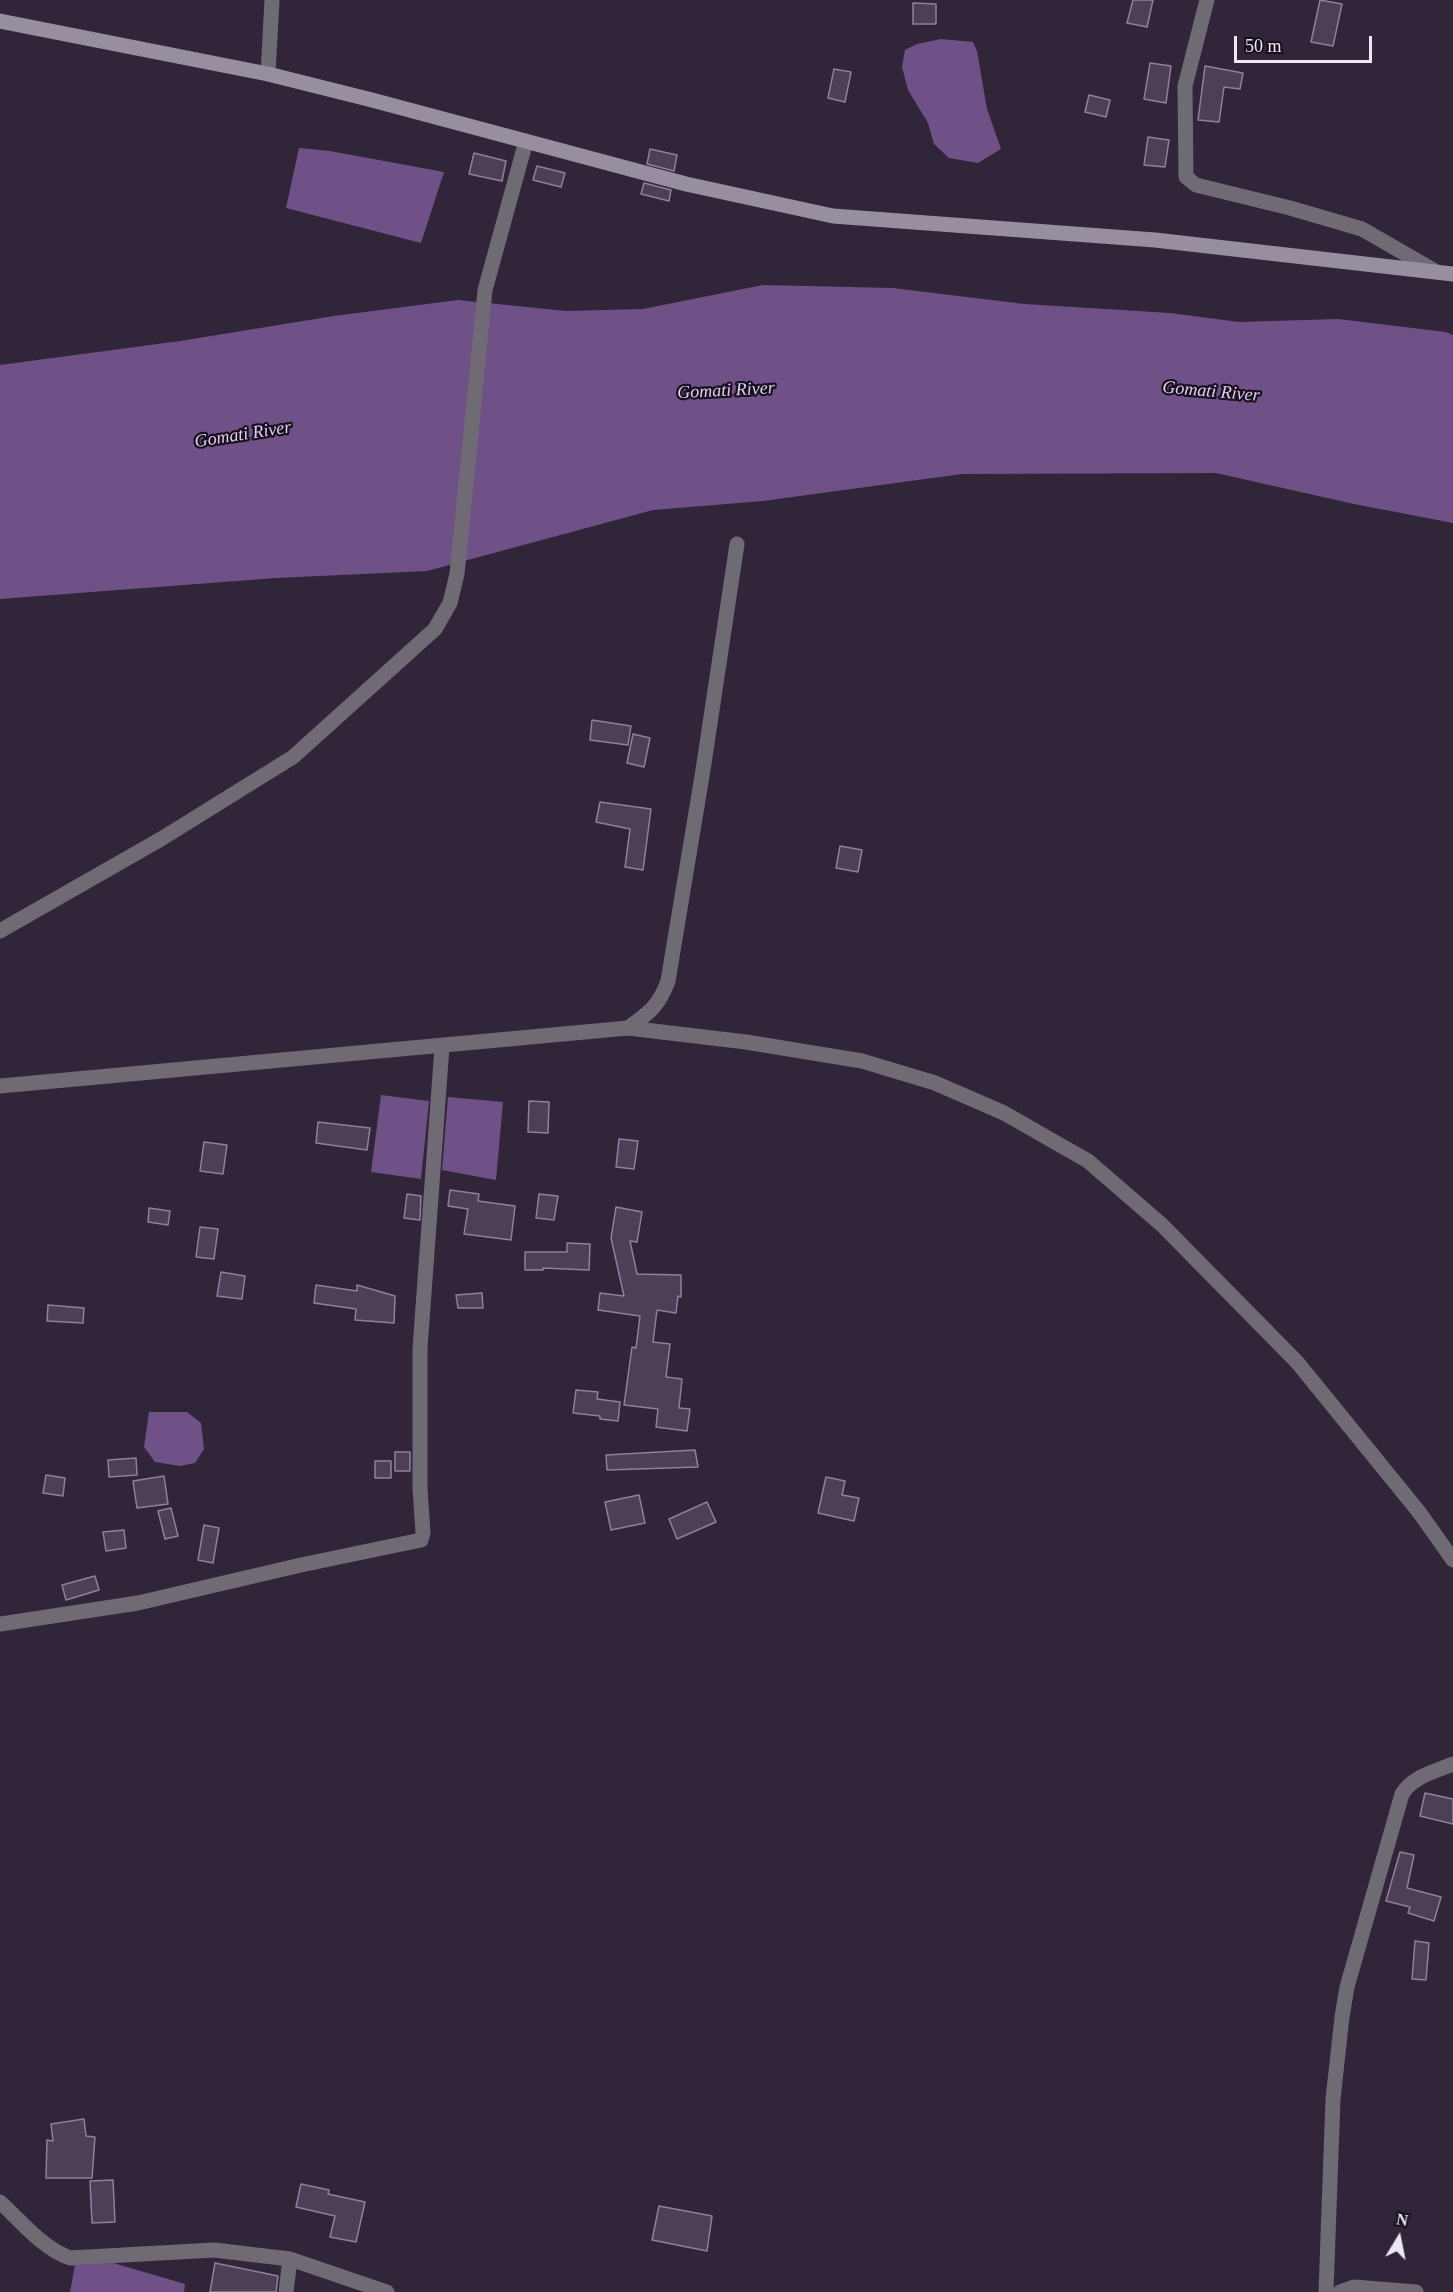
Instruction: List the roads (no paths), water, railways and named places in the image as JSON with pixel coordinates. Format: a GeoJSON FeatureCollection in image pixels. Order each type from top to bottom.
{"type":"FeatureCollection","features":[{"type":"Feature","properties":{"kind":"main road"},"geometry":{"type":"LineString","coordinates":[[0,21],[268,74],[686,184],[832,216],[1155,240],[1453,274]]}},
{"type":"Feature","properties":{"kind":"street"},"geometry":{"type":"LineString","coordinates":[[268,74],[273,0]]}},
{"type":"Feature","properties":{"kind":"street"},"geometry":{"type":"LineString","coordinates":[[1207,0],[1185,86],[1186,177],[1190,182],[1362,229],[1435,271]]}},
{"type":"Feature","properties":{"kind":"street"},"geometry":{"type":"LineString","coordinates":[[0,931],[161,839],[294,756],[435,629],[450,603],[457,574],[485,290],[526,141]]}},
{"type":"Feature","properties":{"kind":"street"},"geometry":{"type":"LineString","coordinates":[[628,1028],[651,1012],[662,998],[668,981],[737,544]]}},
{"type":"Feature","properties":{"kind":"street"},"geometry":{"type":"LineString","coordinates":[[0,1086],[442,1047],[628,1028],[746,1042],[862,1061],[935,1083],[1004,1113],[1088,1161],[1161,1225],[1297,1362],[1419,1512],[1453,1560]]}},
{"type":"Feature","properties":{"kind":"street"},"geometry":{"type":"LineString","coordinates":[[0,1624],[138,1603],[421,1540],[423,1533],[420,1488],[420,1348],[442,1047]]}},
{"type":"Feature","properties":{"kind":"street"},"geometry":{"type":"LineString","coordinates":[[1326,2292],[1333,2099],[1347,1987],[1402,1794],[1408,1785],[1418,1778],[1453,1764]]}},
{"type":"Feature","properties":{"kind":"street"},"geometry":{"type":"LineString","coordinates":[[0,2202],[47,2246],[70,2258],[214,2250],[290,2259],[387,2292]]}},
{"type":"Feature","properties":{"kind":"street"},"geometry":{"type":"LineString","coordinates":[[286,2292],[290,2259]]}},
{"type":"Feature","properties":{"kind":"street"},"geometry":{"type":"LineString","coordinates":[[1340,2292],[1354,2287],[1416,2292]]}},
{"type":"Feature","properties":{"kind":"water"},"geometry":{"type":"Polygon","coordinates":[[[941,39],[973,42],[977,51],[987,109],[1001,149],[978,163],[949,158],[934,144],[928,123],[908,90],[902,67],[905,50],[917,44],[941,39]]]}},
{"type":"Feature","properties":{"kind":"water"},"geometry":{"type":"Polygon","coordinates":[[[299,148],[330,151],[444,172],[421,243],[286,208],[299,148]]]}},
{"type":"Feature","properties":{"kind":"water","name":"Gomati River"},"geometry":{"type":"Polygon","coordinates":[[[763,285],[893,288],[1024,304],[1170,313],[1239,322],[1338,319],[1446,332],[1453,335],[1453,523],[1354,504],[1216,473],[962,474],[763,501],[653,510],[427,571],[276,578],[0,599],[0,365],[458,300],[566,311],[643,309],[763,285]]]}},
{"type":"Feature","properties":{"kind":"water"},"geometry":{"type":"Polygon","coordinates":[[[381,1095],[429,1101],[421,1179],[371,1172],[381,1095]]]}},
{"type":"Feature","properties":{"kind":"water"},"geometry":{"type":"Polygon","coordinates":[[[448,1097],[503,1102],[496,1180],[442,1170],[448,1097]]]}},
{"type":"Feature","properties":{"kind":"water"},"geometry":{"type":"Polygon","coordinates":[[[149,1412],[187,1412],[201,1423],[204,1449],[195,1463],[180,1466],[155,1462],[144,1447],[149,1412]]]}},
{"type":"Feature","properties":{"kind":"water"},"geometry":{"type":"Polygon","coordinates":[[[113,2263],[185,2284],[184,2292],[70,2292],[75,2265],[113,2263]]]}}]}
